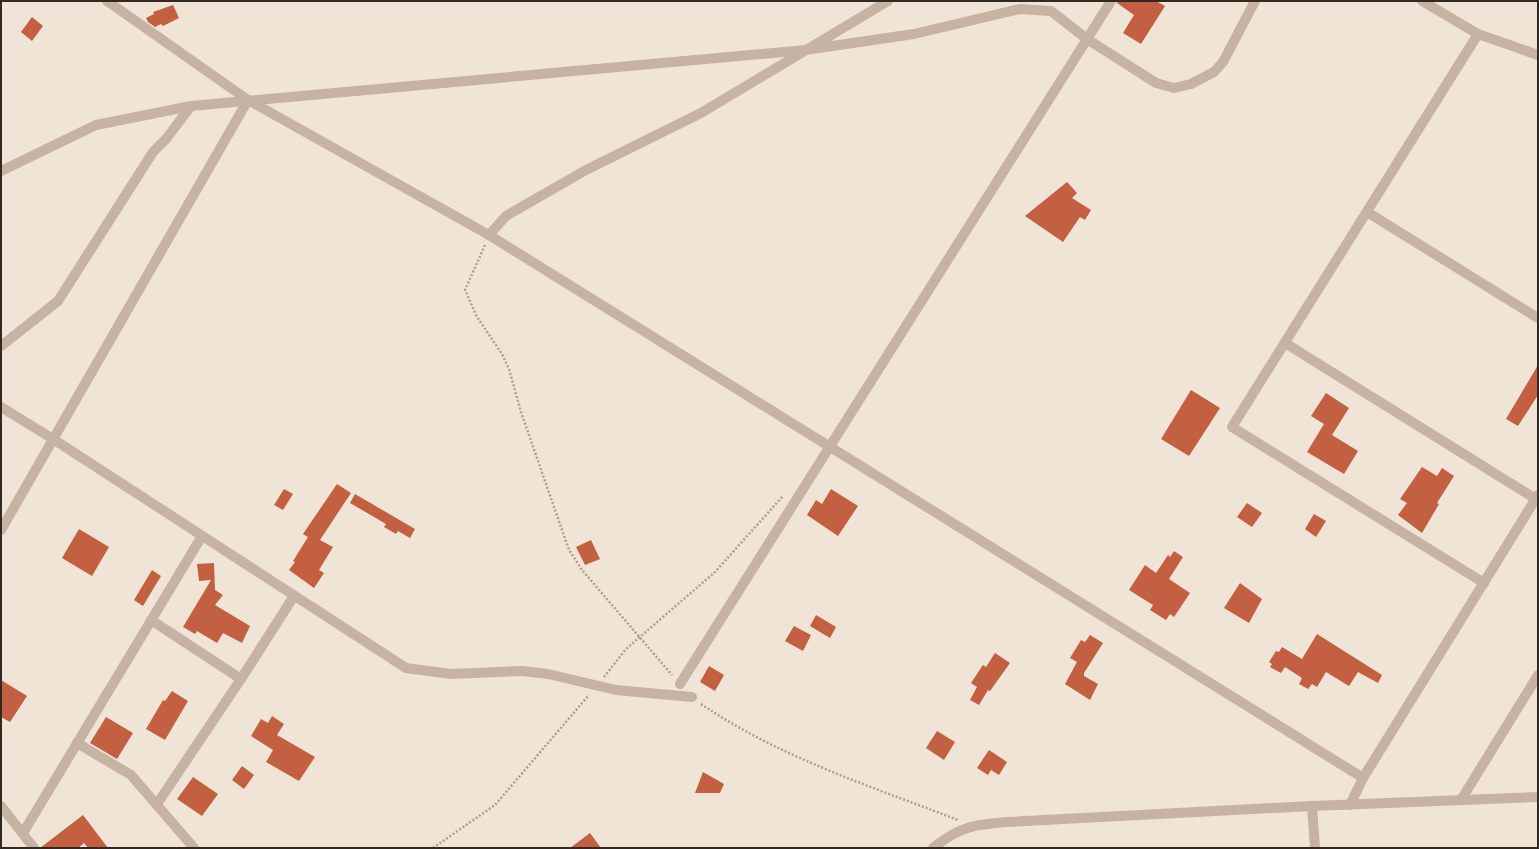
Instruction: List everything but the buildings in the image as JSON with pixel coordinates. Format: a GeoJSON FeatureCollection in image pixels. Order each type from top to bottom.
{"type":"FeatureCollection","features":[{"type":"Feature","properties":{"kind":"street"},"geometry":{"type":"LineString","coordinates":[[107,1],[248,100],[489,235],[1364,778]]}},
{"type":"Feature","properties":{"kind":"street"},"geometry":{"type":"LineString","coordinates":[[489,235],[506,216],[586,170],[701,113],[888,1]]}},
{"type":"Feature","properties":{"kind":"street"},"geometry":{"type":"LineString","coordinates":[[680,684],[1111,1]]}},
{"type":"Feature","properties":{"kind":"street"},"geometry":{"type":"LineString","coordinates":[[1,171],[96,125],[191,106],[805,50],[914,34],[1020,9],[1051,12],[1087,39],[1156,83],[1166,87],[1183,87],[1214,72],[1223,62],[1255,1]]}},
{"type":"Feature","properties":{"kind":"street"},"geometry":{"type":"LineString","coordinates":[[1422,1],[1478,34],[1538,55]]}},
{"type":"Feature","properties":{"kind":"street"},"geometry":{"type":"LineString","coordinates":[[1478,34],[1232,427],[1484,583]]}},
{"type":"Feature","properties":{"kind":"street"},"geometry":{"type":"LineString","coordinates":[[1,530],[248,100]]}},
{"type":"Feature","properties":{"kind":"street"},"geometry":{"type":"LineString","coordinates":[[1,346],[58,300],[153,152],[166,139],[191,106]]}},
{"type":"Feature","properties":{"kind":"street"},"geometry":{"type":"LineString","coordinates":[[1367,212],[1538,318]]}},
{"type":"Feature","properties":{"kind":"street"},"geometry":{"type":"LineString","coordinates":[[1285,343],[1537,497],[1364,778],[1350,804]]}},
{"type":"Feature","properties":{"kind":"street"},"geometry":{"type":"LineString","coordinates":[[1,407],[54,439],[406,668],[451,674],[522,671],[548,674],[596,687],[692,698]]}},
{"type":"Feature","properties":{"kind":"street"},"geometry":{"type":"LineString","coordinates":[[23,833],[202,536]]}},
{"type":"Feature","properties":{"kind":"street"},"geometry":{"type":"LineString","coordinates":[[157,804],[241,679],[294,596]]}},
{"type":"Feature","properties":{"kind":"street"},"geometry":{"type":"LineString","coordinates":[[151,620],[241,679]]}},
{"type":"Feature","properties":{"kind":"street"},"geometry":{"type":"LineString","coordinates":[[1461,800],[1538,675]]}},
{"type":"Feature","properties":{"kind":"street"},"geometry":{"type":"LineString","coordinates":[[77,743],[131,775],[194,848]]}},
{"type":"Feature","properties":{"kind":"street"},"geometry":{"type":"LineString","coordinates":[[933,848],[948,836],[971,825],[1350,804],[1538,797]]}},
{"type":"Feature","properties":{"kind":"street"},"geometry":{"type":"LineString","coordinates":[[1,806],[34,848]]}},
{"type":"Feature","properties":{"kind":"street"},"geometry":{"type":"LineString","coordinates":[[1312,806],[1315,848]]}},
{"type":"Feature","properties":{"kind":"path"},"geometry":{"type":"LineString","coordinates":[[489,235],[465,290],[477,317],[502,354],[509,370],[521,412],[575,561],[680,684]]}},
{"type":"Feature","properties":{"kind":"path"},"geometry":{"type":"LineString","coordinates":[[433,848],[495,805],[596,687],[626,649],[715,572],[788,492]]}},
{"type":"Feature","properties":{"kind":"path"},"geometry":{"type":"LineString","coordinates":[[692,698],[777,748],[971,825]]}}]}
